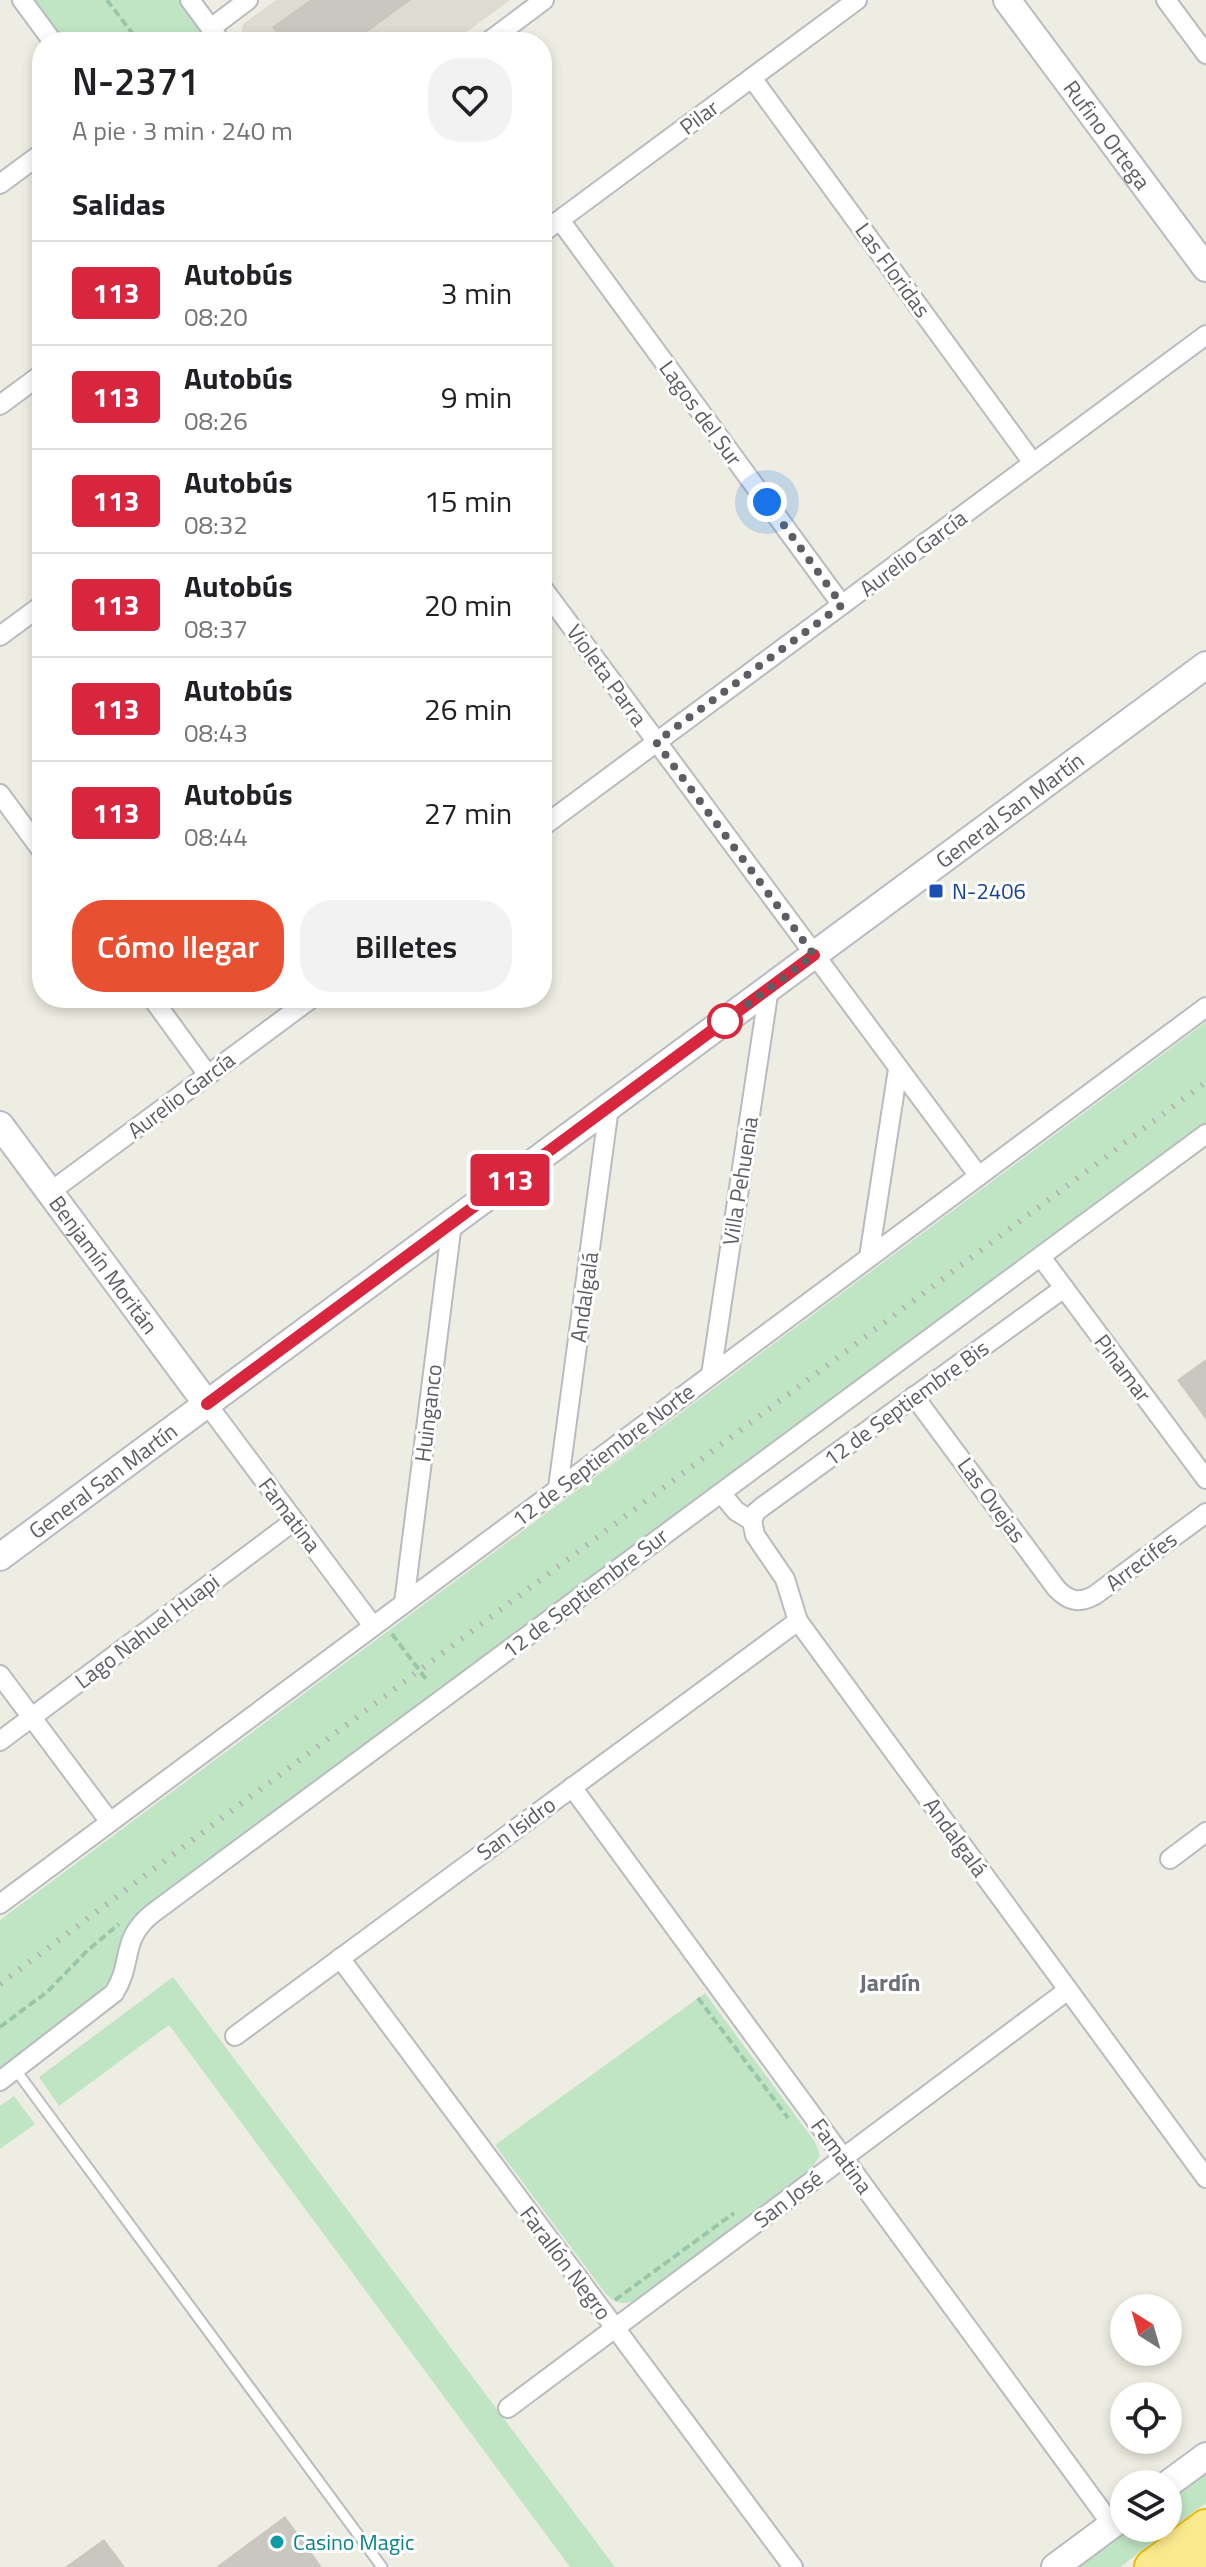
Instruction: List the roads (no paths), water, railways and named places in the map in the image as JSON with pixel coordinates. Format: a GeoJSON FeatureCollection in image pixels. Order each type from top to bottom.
{"type":"FeatureCollection","features":[{"type":"Feature","properties":{"kind":"highway"},"geometry":{"type":"LineString","coordinates":[[1152,2567],[1206,2527]]}},
{"type":"Feature","properties":{"kind":"highway"},"geometry":{"type":"LineString","coordinates":[[1195,2567],[1206,2559]]}},
{"type":"Feature","properties":{"kind":"main road","name":"Rufino Ortega"},"geometry":{"type":"LineString","coordinates":[[1007,0],[1206,268]]}},
{"type":"Feature","properties":{"kind":"main road","name":"General San Martín"},"geometry":{"type":"LineString","coordinates":[[0,1557],[1206,665]]}},
{"type":"Feature","properties":{"kind":"main road","name":"Benjamín Moritán"},"geometry":{"type":"LineString","coordinates":[[0,1125],[207,1404]]}},
{"type":"Feature","properties":{"kind":"main road"},"geometry":{"type":"LineString","coordinates":[[1182,2474],[1206,2456]]}},
{"type":"Feature","properties":{"kind":"main road"},"geometry":{"type":"LineString","coordinates":[[1055,2567],[1110,2527]]}},
{"type":"Feature","properties":{"kind":"street"},"geometry":{"type":"LineString","coordinates":[[22,0],[46,32]]}},
{"type":"Feature","properties":{"kind":"street"},"geometry":{"type":"LineString","coordinates":[[190,0],[214,32]]}},
{"type":"Feature","properties":{"kind":"street"},"geometry":{"type":"LineString","coordinates":[[219,32],[248,0]]}},
{"type":"Feature","properties":{"kind":"street"},"geometry":{"type":"LineString","coordinates":[[501,32],[544,0]]}},
{"type":"Feature","properties":{"kind":"street","name":"Pilar"},"geometry":{"type":"LineString","coordinates":[[552,226],[857,0]]}},
{"type":"Feature","properties":{"kind":"street"},"geometry":{"type":"LineString","coordinates":[[1166,0],[1206,54]]}},
{"type":"Feature","properties":{"kind":"street","name":"Las Floridas"},"geometry":{"type":"LineString","coordinates":[[752,78],[1033,463]]}},
{"type":"Feature","properties":{"kind":"street"},"geometry":{"type":"LineString","coordinates":[[0,184],[32,160]]}},
{"type":"Feature","properties":{"kind":"street","name":"Lagos del Sur"},"geometry":{"type":"LineString","coordinates":[[560,220],[842,605]]}},
{"type":"Feature","properties":{"kind":"street","name":"Aurelio García"},"geometry":{"type":"LineString","coordinates":[[552,820],[1206,335]]}},
{"type":"Feature","properties":{"kind":"street"},"geometry":{"type":"LineString","coordinates":[[0,405],[32,381]]}},
{"type":"Feature","properties":{"kind":"street","name":"Violeta Parra"},"geometry":{"type":"LineString","coordinates":[[552,601],[814,955]]}},
{"type":"Feature","properties":{"kind":"street"},"geometry":{"type":"LineString","coordinates":[[0,636],[32,612]]}},
{"type":"Feature","properties":{"kind":"street"},"geometry":{"type":"LineString","coordinates":[[0,794],[32,837]]}},
{"type":"Feature","properties":{"kind":"street"},"geometry":{"type":"LineString","coordinates":[[814,955],[978,1175]]}},
{"type":"Feature","properties":{"kind":"street","name":"Villa Pehuenia"},"geometry":{"type":"LineString","coordinates":[[711,1375],[769,988]]}},
{"type":"Feature","properties":{"kind":"street","name":"12 de Septiembre Norte"},"geometry":{"type":"LineString","coordinates":[[0,1904],[1206,1007]]}},
{"type":"Feature","properties":{"kind":"street"},"geometry":{"type":"LineString","coordinates":[[159,1008],[208,1075]]}},
{"type":"Feature","properties":{"kind":"street","name":"Aurelio García"},"geometry":{"type":"LineString","coordinates":[[50,1192],[298,1008]]}},
{"type":"Feature","properties":{"kind":"street"},"geometry":{"type":"LineString","coordinates":[[869,1257],[898,1069]]}},
{"type":"Feature","properties":{"kind":"street","name":"Andalgalá"},"geometry":{"type":"LineString","coordinates":[[558,1488],[609,1107]]}},
{"type":"Feature","properties":{"kind":"street","name":"12 de Septiembre Sur"},"geometry":{"type":"LineString","coordinates":[[7,2075],[114,1993],[122,1977],[130,1939],[153,1913],[1206,1134]]}},
{"type":"Feature","properties":{"kind":"street","name":"Huinganco"},"geometry":{"type":"LineString","coordinates":[[404,1603],[452,1223]]}},
{"type":"Feature","properties":{"kind":"street","name":"Pinamar"},"geometry":{"type":"LineString","coordinates":[[1041,1257],[1206,1479]]}},
{"type":"Feature","properties":{"kind":"street","name":"12 de Septiembre Bis"},"geometry":{"type":"LineString","coordinates":[[752,1521],[759,1509],[1064,1288]]}},
{"type":"Feature","properties":{"kind":"street","name":"Las Ovejas"},"geometry":{"type":"LineString","coordinates":[[914,1396],[1056,1588],[1072,1601]]}},
{"type":"Feature","properties":{"kind":"street","name":"Famatina"},"geometry":{"type":"LineString","coordinates":[[207,1404],[373,1626]]}},
{"type":"Feature","properties":{"kind":"street","name":"Andalgalá"},"geometry":{"type":"LineString","coordinates":[[721,1493],[736,1511],[752,1521],[755,1535],[785,1579],[798,1621],[1206,2178]]}},
{"type":"Feature","properties":{"kind":"street","name":"Arrecifes"},"geometry":{"type":"LineString","coordinates":[[1072,1601],[1080,1602],[1095,1595],[1206,1513]]}},
{"type":"Feature","properties":{"kind":"street","name":"Lago Nahuel Huapi"},"geometry":{"type":"LineString","coordinates":[[0,1741],[294,1521]]}},
{"type":"Feature","properties":{"kind":"street","name":"San Isidro"},"geometry":{"type":"LineString","coordinates":[[235,2036],[798,1621]]}},
{"type":"Feature","properties":{"kind":"street"},"geometry":{"type":"LineString","coordinates":[[0,1675],[110,1822]]}},
{"type":"Feature","properties":{"kind":"street","name":"Famatina"},"geometry":{"type":"LineString","coordinates":[[572,1787],[843,2158],[1110,2510]]}},
{"type":"Feature","properties":{"kind":"street"},"geometry":{"type":"LineString","coordinates":[[1170,1859],[1206,1832]]}},
{"type":"Feature","properties":{"kind":"street","name":"Farallón Negro"},"geometry":{"type":"LineString","coordinates":[[340,1958],[793,2567]]}},
{"type":"Feature","properties":{"kind":"street","name":"San José"},"geometry":{"type":"LineString","coordinates":[[508,2408],[1068,1990]]}},
{"type":"Feature","properties":{"kind":"lane"},"geometry":{"type":"LineString","coordinates":[[7,2075],[382,2567]]}},
{"type":"Feature","properties":{"kind":"railway"},"geometry":{"type":"LineString","coordinates":[[0,1984],[1206,1082]]}},
{"type":"Feature","properties":{"kind":"place","name":"N-2406"},"geometry":{"type":"Point","coordinates":[936,891]}},
{"type":"Feature","properties":{"kind":"place","name":"Casino Magic"},"geometry":{"type":"Point","coordinates":[277,2542]}},
{"type":"Feature","properties":{"kind":"district","name":"Jardín"},"geometry":{"type":"Point","coordinates":[890,1983]}}]}
